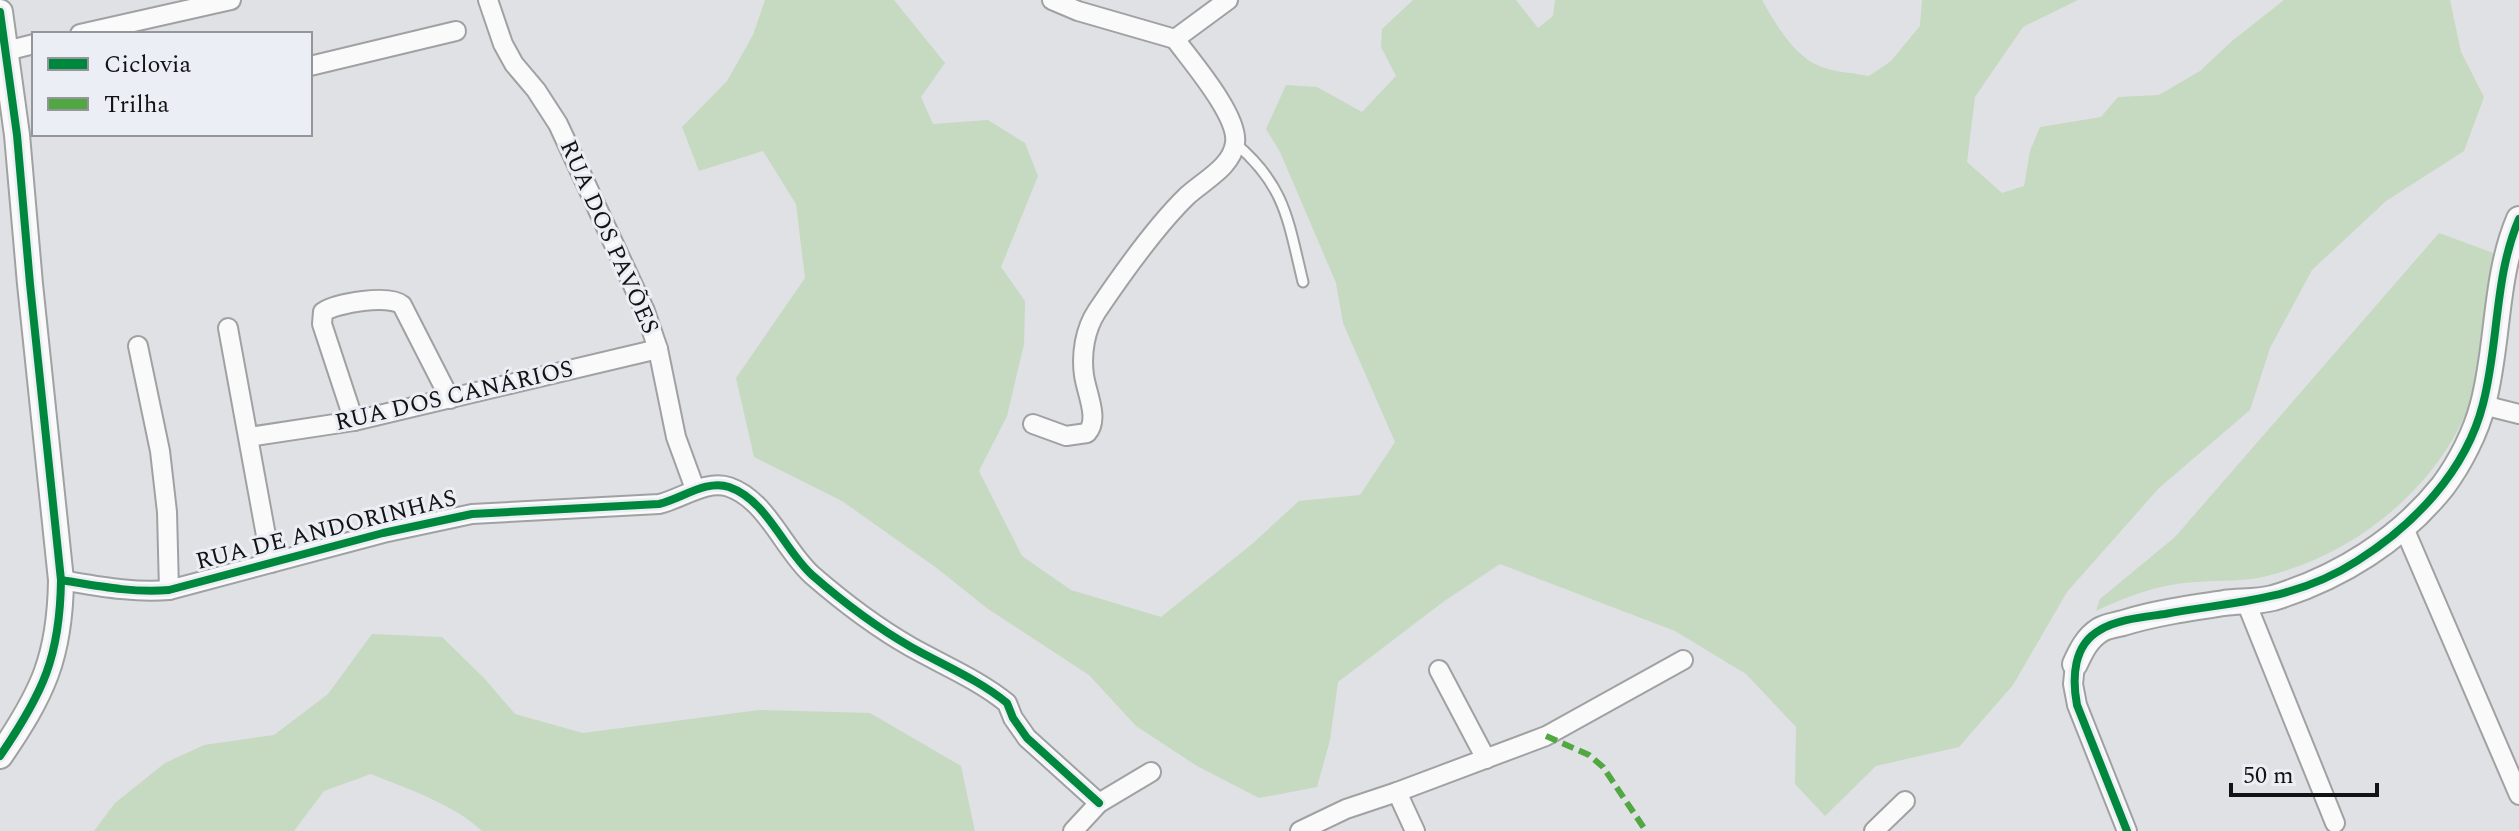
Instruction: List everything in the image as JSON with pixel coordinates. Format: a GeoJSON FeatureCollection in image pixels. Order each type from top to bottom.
{"type":"FeatureCollection","features":[{"type":"Feature","properties":{"kind":"street"},"geometry":{"type":"LineString","coordinates":[[89,32],[231,0]]}},
{"type":"Feature","properties":{"kind":"street","name":"RUA DOS PAVÕES"},"geometry":{"type":"LineString","coordinates":[[488,0],[503,44],[514,64],[549,108],[633,283],[658,349],[672,420],[695,489]]}},
{"type":"Feature","properties":{"kind":"street"},"geometry":{"type":"LineString","coordinates":[[1033,424],[1066,436],[1087,433],[1091,429],[1093,416],[1083,373],[1089,326],[1128,267],[1177,207],[1221,168],[1235,143],[1234,130],[1219,99],[1175,39],[1078,11],[1052,0]]}},
{"type":"Feature","properties":{"kind":"street"},"geometry":{"type":"LineString","coordinates":[[1175,39],[1228,0]]}},
{"type":"Feature","properties":{"kind":"street"},"geometry":{"type":"LineString","coordinates":[[0,12],[26,133],[30,284],[61,580],[60,621],[53,657],[38,694],[0,756]]}},
{"type":"Feature","properties":{"kind":"street"},"geometry":{"type":"LineString","coordinates":[[312,66],[456,31]]}},
{"type":"Feature","properties":{"kind":"street"},"geometry":{"type":"LineString","coordinates":[[6,51],[32,44]]}},
{"type":"Feature","properties":{"kind":"street"},"geometry":{"type":"LineString","coordinates":[[2127,831],[2077,705],[2073,684],[2075,664],[2085,644],[2101,630],[2138,619],[2270,598],[2317,582],[2355,562],[2404,528],[2443,485],[2462,455],[2483,405],[2502,281],[2512,235],[2519,219]]}},
{"type":"Feature","properties":{"kind":"street"},"geometry":{"type":"LineString","coordinates":[[354,421],[322,324],[323,312],[332,307],[383,299],[397,301],[402,305],[450,399]]}},
{"type":"Feature","properties":{"kind":"street"},"geometry":{"type":"LineString","coordinates":[[228,328],[271,563]]}},
{"type":"Feature","properties":{"kind":"street"},"geometry":{"type":"LineString","coordinates":[[138,346],[160,451],[167,512],[169,590]]}},
{"type":"Feature","properties":{"kind":"street","name":"RUA DOS CANÁRIOS"},"geometry":{"type":"LineString","coordinates":[[249,437],[354,421],[658,349]]}},
{"type":"Feature","properties":{"kind":"street"},"geometry":{"type":"LineString","coordinates":[[2483,405],[2519,414]]}},
{"type":"Feature","properties":{"kind":"street"},"geometry":{"type":"LineString","coordinates":[[695,489],[728,487],[748,499],[782,535],[799,563],[847,605],[1007,703],[1027,738],[1099,803]]}},
{"type":"Feature","properties":{"kind":"street","name":"RUA DE ANDORINHAS"},"geometry":{"type":"LineString","coordinates":[[61,580],[120,590],[169,590],[383,533],[472,514],[659,504],[685,496],[695,489]]}},
{"type":"Feature","properties":{"kind":"street"},"geometry":{"type":"LineString","coordinates":[[2404,528],[2519,795]]}},
{"type":"Feature","properties":{"kind":"street"},"geometry":{"type":"LineString","coordinates":[[2246,602],[2335,823]]}},
{"type":"Feature","properties":{"kind":"street"},"geometry":{"type":"LineString","coordinates":[[1300,831],[1346,809],[1546,736],[1683,660]]}},
{"type":"Feature","properties":{"kind":"street"},"geometry":{"type":"LineString","coordinates":[[1439,670],[1486,759]]}},
{"type":"Feature","properties":{"kind":"street"},"geometry":{"type":"LineString","coordinates":[[1073,831],[1099,803],[1151,772]]}},
{"type":"Feature","properties":{"kind":"street"},"geometry":{"type":"LineString","coordinates":[[1397,792],[1415,831]]}},
{"type":"Feature","properties":{"kind":"street"},"geometry":{"type":"LineString","coordinates":[[1874,831],[1905,801]]}},
{"type":"Feature","properties":{"kind":"lane"},"geometry":{"type":"LineString","coordinates":[[1235,143],[1255,160],[1274,184],[1288,219],[1303,282]]}},
{"type":"Feature","properties":{"kind":"green space"},"geometry":{"type":"Polygon","coordinates":[[[765,0],[894,0],[945,63],[921,97],[933,124],[988,120],[1025,143],[1038,176],[1001,267],[1025,301],[1024,344],[1007,416],[979,471],[1022,556],[1071,590],[1161,617],[1252,544],[1299,501],[1360,495],[1395,442],[1343,323],[1336,283],[1280,152],[1266,129],[1286,85],[1317,87],[1362,112],[1396,76],[1381,47],[1382,29],[1413,0],[1516,0],[1538,28],[1553,16],[1555,0],[1762,0],[1786,38],[1810,61],[1831,70],[1869,76],[1891,61],[1920,26],[1922,0],[2078,0],[2023,27],[1975,97],[1967,162],[2002,193],[2024,186],[2030,151],[2040,127],[2101,117],[2118,97],[2159,95],[2200,71],[2284,0],[2450,0],[2461,52],[2484,97],[2464,151],[2386,201],[2312,270],[2270,348],[2250,410],[2159,488],[2067,592],[2013,685],[1959,747],[1876,766],[1825,816],[1795,784],[1796,727],[1746,674],[1675,631],[1500,564],[1443,602],[1338,682],[1330,740],[1317,787],[1259,798],[1197,766],[1136,726],[1089,675],[988,609],[938,569],[842,501],[754,457],[736,378],[805,278],[796,204],[763,151],[699,171],[682,127],[727,81],[753,35],[765,0]]]}},
{"type":"Feature","properties":{"kind":"green space"},"geometry":{"type":"Polygon","coordinates":[[[2439,233],[2496,254],[2477,381],[2465,416],[2447,449],[2424,479],[2398,506],[2368,530],[2302,565],[2258,578],[2169,585],[2096,611],[2100,599],[2175,537],[2439,233]]]}},
{"type":"Feature","properties":{"kind":"green space"},"geometry":{"type":"Polygon","coordinates":[[[372,634],[442,637],[515,714],[583,733],[759,710],[870,713],[961,766],[975,831],[482,831],[444,805],[371,774],[324,791],[294,831],[94,831],[115,803],[165,763],[204,745],[274,735],[328,694],[372,634]]]}},
{"type":"Feature","properties":{"kind":"marked path"},"geometry":{"type":"LineString","coordinates":[[1546,736],[1589,755],[1603,767],[1646,831]]}},
{"type":"Feature","properties":{"kind":"cycle path"},"geometry":{"type":"LineString","coordinates":[[0,12],[17,135],[61,580],[53,653],[28,713],[0,756]]}},
{"type":"Feature","properties":{"kind":"cycle path"},"geometry":{"type":"LineString","coordinates":[[2127,831],[2077,705],[2076,663],[2084,644],[2100,630],[2123,621],[2264,598],[2311,584],[2378,547],[2417,513],[2451,474],[2475,429],[2488,381],[2505,264],[2519,219]]}},
{"type":"Feature","properties":{"kind":"cycle path"},"geometry":{"type":"LineString","coordinates":[[61,580],[128,590],[169,590],[383,533],[472,514],[659,504],[703,488],[721,485],[742,493],[754,503],[802,565],[872,623],[973,680],[1007,703],[1027,738],[1099,803]]}}]}
